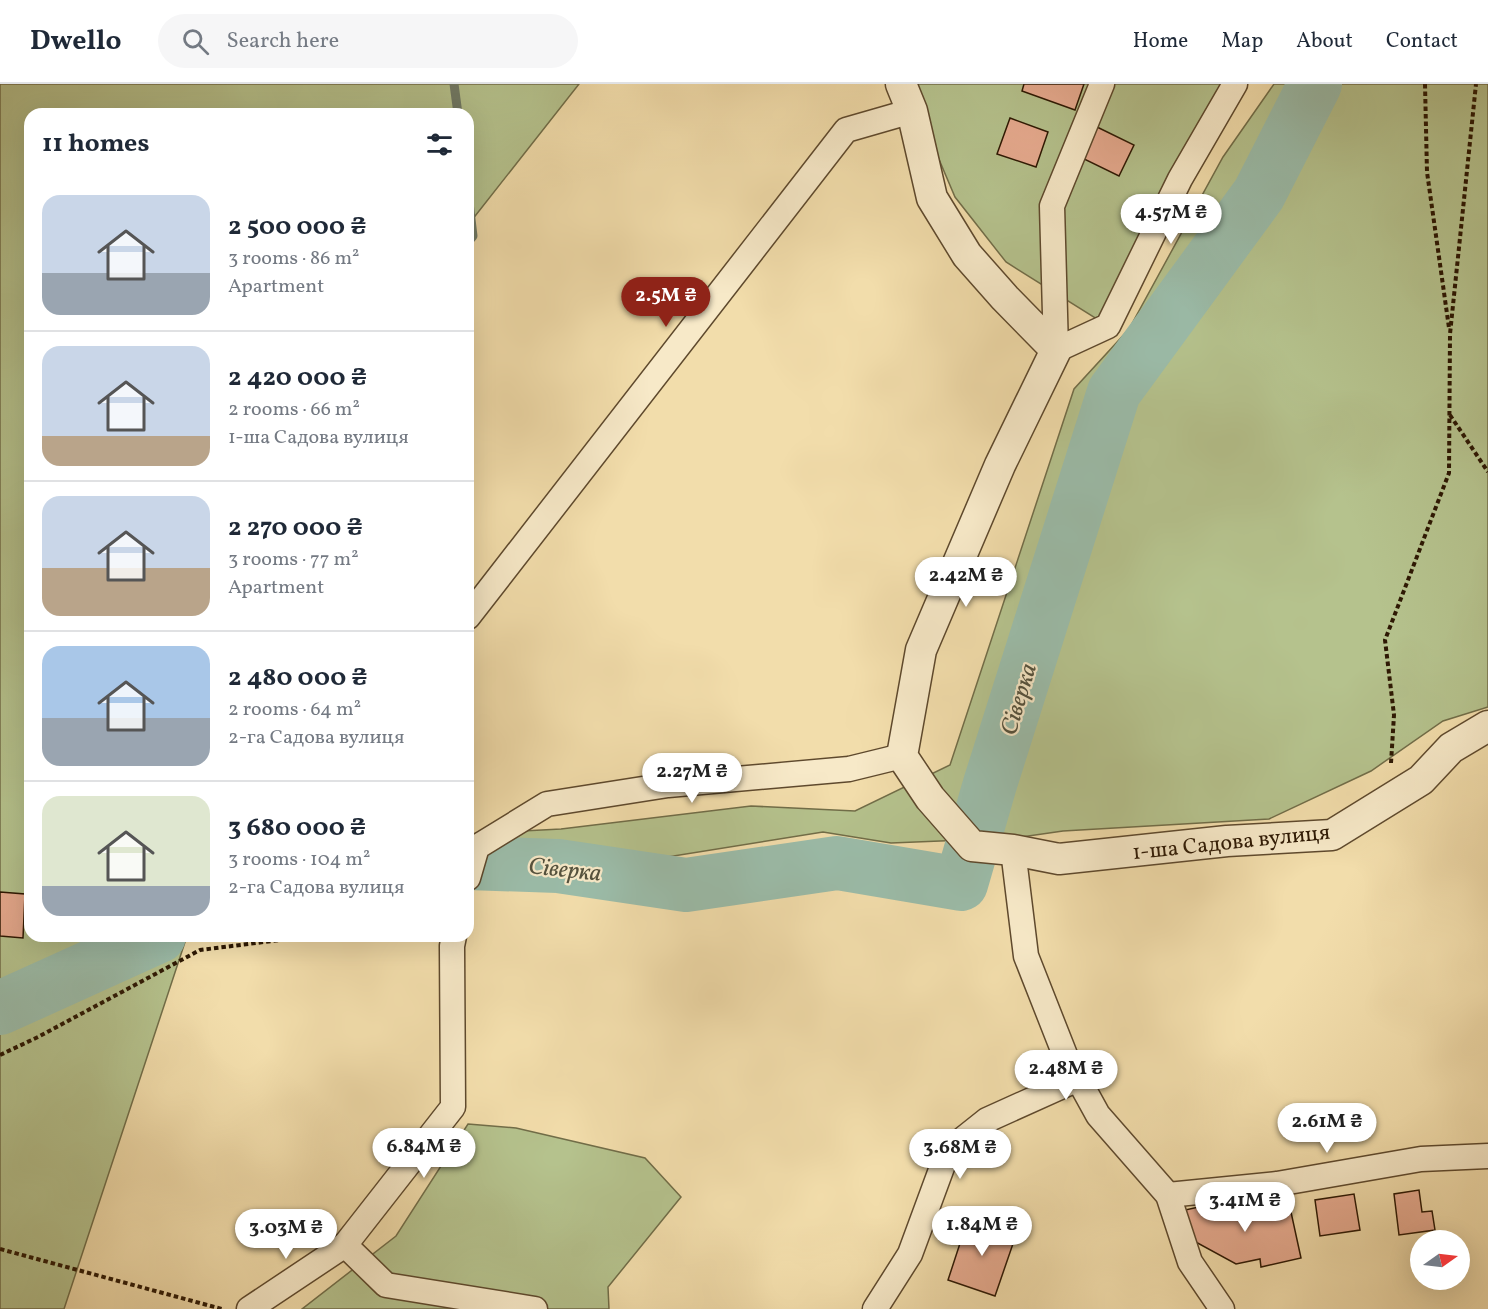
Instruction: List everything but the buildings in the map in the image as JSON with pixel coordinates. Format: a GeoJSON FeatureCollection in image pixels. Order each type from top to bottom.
{"type":"FeatureCollection","features":[{"type":"Feature","properties":{"kind":"street"},"geometry":{"type":"LineString","coordinates":[[901,84],[912,111],[932,198],[967,255],[1056,350]]}},
{"type":"Feature","properties":{"kind":"street"},"geometry":{"type":"LineString","coordinates":[[474,857],[477,847],[547,804],[668,785],[849,769],[902,756],[921,650],[1000,465],[1056,350],[1052,206],[1102,84]]}},
{"type":"Feature","properties":{"kind":"street"},"geometry":{"type":"LineString","coordinates":[[1056,350],[1108,326],[1180,179],[1235,84]]}},
{"type":"Feature","properties":{"kind":"street"},"geometry":{"type":"LineString","coordinates":[[474,609],[846,130],[912,111]]}},
{"type":"Feature","properties":{"kind":"street","name":"1-ша Садова вулиця"},"geometry":{"type":"LineString","coordinates":[[902,756],[930,798],[972,846],[1013,850],[1059,859],[1227,841],[1332,835],[1421,780],[1451,748],[1488,726]]}},
{"type":"Feature","properties":{"kind":"street"},"geometry":{"type":"LineString","coordinates":[[1013,850],[1026,956],[1065,1055],[1098,1115],[1168,1195],[1190,1262],[1222,1309]]}},
{"type":"Feature","properties":{"kind":"street"},"geometry":{"type":"LineString","coordinates":[[249,1309],[345,1245],[453,1107],[453,942]]}},
{"type":"Feature","properties":{"kind":"street"},"geometry":{"type":"LineString","coordinates":[[875,1309],[910,1254],[948,1151],[987,1120],[1078,1079]]}},
{"type":"Feature","properties":{"kind":"street"},"geometry":{"type":"LineString","coordinates":[[1168,1195],[1277,1184],[1421,1159],[1488,1156]]}},
{"type":"Feature","properties":{"kind":"street"},"geometry":{"type":"LineString","coordinates":[[345,1245],[386,1285],[535,1309]]}},
{"type":"Feature","properties":{"kind":"path"},"geometry":{"type":"LineString","coordinates":[[1425,84],[1427,172],[1450,334]]}},
{"type":"Feature","properties":{"kind":"path"},"geometry":{"type":"LineString","coordinates":[[1388,800],[1394,715],[1385,640],[1449,473],[1450,334],[1476,84]]}},
{"type":"Feature","properties":{"kind":"path"},"geometry":{"type":"LineString","coordinates":[[1449,414],[1488,472]]}},
{"type":"Feature","properties":{"kind":"path"},"geometry":{"type":"LineString","coordinates":[[0,1055],[200,950],[264,942]]}},
{"type":"Feature","properties":{"kind":"path"},"geometry":{"type":"LineString","coordinates":[[0,1249],[224,1309]]}},
{"type":"Feature","properties":{"kind":"green space"},"geometry":{"type":"Polygon","coordinates":[[[0,84],[579,84],[474,217],[474,108],[24,108],[24,942],[185,942],[64,1309],[0,1309],[0,84]]]}},
{"type":"Feature","properties":{"kind":"green space"},"geometry":{"type":"Polygon","coordinates":[[[907,84],[1235,84],[1108,326],[1006,262],[955,197],[907,84]]]}},
{"type":"Feature","properties":{"kind":"green space"},"geometry":{"type":"Polygon","coordinates":[[[1274,84],[1488,84],[1488,707],[1443,721],[1371,771],[1269,819],[1063,831],[1014,838],[891,843],[823,832],[474,888],[474,834],[561,829],[751,806],[855,811],[950,765],[1074,389],[1129,329],[1223,157],[1274,84]]]}},
{"type":"Feature","properties":{"kind":"green space"},"geometry":{"type":"Polygon","coordinates":[[[468,1124],[516,1128],[645,1158],[681,1197],[608,1287],[609,1309],[302,1309],[396,1236],[468,1124]]]}},
{"type":"Feature","properties":{"kind":"waterway"},"geometry":{"type":"LineString","coordinates":[[454,84],[457,108]]}},
{"type":"Feature","properties":{"kind":"waterway","name":"Сіверка"},"geometry":{"type":"LineString","coordinates":[[474,863],[558,866],[686,885],[837,863],[961,884],[990,784],[1114,392],[1259,194],[1315,84]]}},
{"type":"Feature","properties":{"kind":"waterway","name":"Сіверка"},"geometry":{"type":"LineString","coordinates":[[0,1008],[146,942]]}}]}
